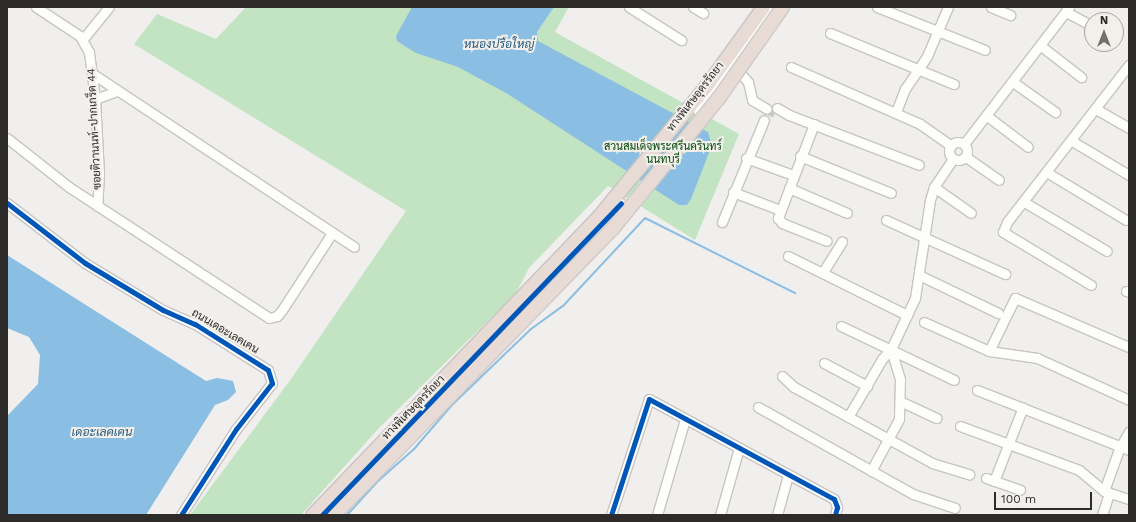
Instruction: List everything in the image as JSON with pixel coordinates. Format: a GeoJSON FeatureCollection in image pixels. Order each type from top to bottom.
{"type":"FeatureCollection","features":[{"type":"Feature","properties":{"kind":"highway","name":"ทางพิเศษอุดรรัถยา"},"geometry":{"type":"LineString","coordinates":[[312,515],[597,218],[706,86],[763,7]]}},
{"type":"Feature","properties":{"kind":"highway","name":"ทางพิเศษอุดรรัถยา"},"geometry":{"type":"LineString","coordinates":[[333,515],[613,227],[718,98],[782,7]]}},
{"type":"Feature","properties":{"kind":"highway"},"geometry":{"type":"LineString","coordinates":[[718,98],[791,7]]}},
{"type":"Feature","properties":{"kind":"street"},"geometry":{"type":"LineString","coordinates":[[36,7],[83,39],[108,7]]}},
{"type":"Feature","properties":{"kind":"street"},"geometry":{"type":"LineString","coordinates":[[693,7],[703,14]]}},
{"type":"Feature","properties":{"kind":"street"},"geometry":{"type":"LineString","coordinates":[[698,111],[771,7]]}},
{"type":"Feature","properties":{"kind":"street"},"geometry":{"type":"LineString","coordinates":[[877,7],[985,50]]}},
{"type":"Feature","properties":{"kind":"street"},"geometry":{"type":"LineString","coordinates":[[896,112],[905,89],[919,69],[938,32],[948,7]]}},
{"type":"Feature","properties":{"kind":"street"},"geometry":{"type":"LineString","coordinates":[[990,7],[1010,15]]}},
{"type":"Feature","properties":{"kind":"street"},"geometry":{"type":"LineString","coordinates":[[628,8],[681,40]]}},
{"type":"Feature","properties":{"kind":"street"},"geometry":{"type":"LineString","coordinates":[[964,144],[1041,46],[1067,10],[1084,21]]}},
{"type":"Feature","properties":{"kind":"street"},"geometry":{"type":"LineString","coordinates":[[830,33],[954,84]]}},
{"type":"Feature","properties":{"kind":"street","name":"ซอยติวานนท์-ปากเกร็ด 44"},"geometry":{"type":"LineString","coordinates":[[83,39],[94,74],[99,173],[97,206]]}},
{"type":"Feature","properties":{"kind":"street"},"geometry":{"type":"LineString","coordinates":[[1041,46],[1081,76]]}},
{"type":"Feature","properties":{"kind":"street"},"geometry":{"type":"LineString","coordinates":[[733,61],[748,82],[752,100],[919,165]]}},
{"type":"Feature","properties":{"kind":"street"},"geometry":{"type":"LineString","coordinates":[[1091,285],[1006,236],[1003,232],[1004,228],[1096,109],[1125,78],[1129,65]]}},
{"type":"Feature","properties":{"kind":"street"},"geometry":{"type":"LineString","coordinates":[[791,67],[896,112],[932,130],[951,146]]}},
{"type":"Feature","properties":{"kind":"street"},"geometry":{"type":"LineString","coordinates":[[94,74],[117,91],[332,234],[354,247]]}},
{"type":"Feature","properties":{"kind":"street"},"geometry":{"type":"LineString","coordinates":[[1013,82],[1055,112]]}},
{"type":"Feature","properties":{"kind":"street"},"geometry":{"type":"LineString","coordinates":[[95,99],[117,91]]}},
{"type":"Feature","properties":{"kind":"street"},"geometry":{"type":"LineString","coordinates":[[1096,109],[1129,128]]}},
{"type":"Feature","properties":{"kind":"street"},"geometry":{"type":"LineString","coordinates":[[987,116],[1028,147]]}},
{"type":"Feature","properties":{"kind":"street"},"geometry":{"type":"LineString","coordinates":[[722,222],[746,158],[764,120]]}},
{"type":"Feature","properties":{"kind":"street"},"geometry":{"type":"LineString","coordinates":[[814,124],[800,156],[780,210],[780,221],[827,241]]}},
{"type":"Feature","properties":{"kind":"street"},"geometry":{"type":"LineString","coordinates":[[7,138],[97,206],[269,318],[277,316],[282,310],[332,234]]}},
{"type":"Feature","properties":{"kind":"street"},"geometry":{"type":"LineString","coordinates":[[957,142],[964,144],[968,150],[966,157],[960,160],[953,159],[949,152],[951,146],[957,142]]}},
{"type":"Feature","properties":{"kind":"street"},"geometry":{"type":"LineString","coordinates":[[1072,142],[1129,175]]}},
{"type":"Feature","properties":{"kind":"street"},"geometry":{"type":"LineString","coordinates":[[800,156],[891,193]]}},
{"type":"Feature","properties":{"kind":"street"},"geometry":{"type":"LineString","coordinates":[[966,157],[999,180]]}},
{"type":"Feature","properties":{"kind":"street"},"geometry":{"type":"LineString","coordinates":[[746,158],[793,175]]}},
{"type":"Feature","properties":{"kind":"street"},"geometry":{"type":"LineString","coordinates":[[848,417],[882,359],[891,349],[916,298],[934,187],[953,159]]}},
{"type":"Feature","properties":{"kind":"street"},"geometry":{"type":"LineString","coordinates":[[1048,173],[1126,220]]}},
{"type":"Feature","properties":{"kind":"street"},"geometry":{"type":"LineString","coordinates":[[934,187],[971,213]]}},
{"type":"Feature","properties":{"kind":"street"},"geometry":{"type":"LineString","coordinates":[[788,188],[847,213]]}},
{"type":"Feature","properties":{"kind":"street"},"geometry":{"type":"LineString","coordinates":[[733,192],[780,210]]}},
{"type":"Feature","properties":{"kind":"street"},"geometry":{"type":"LineString","coordinates":[[1024,202],[1107,251]]}},
{"type":"Feature","properties":{"kind":"street","name":"ถนนเดอะเลคเคน"},"geometry":{"type":"LineString","coordinates":[[7,203],[85,264],[163,310],[195,324],[268,370],[272,383],[236,429],[181,515]]}},
{"type":"Feature","properties":{"kind":"street"},"geometry":{"type":"LineString","coordinates":[[322,515],[621,203]]}},
{"type":"Feature","properties":{"kind":"street"},"geometry":{"type":"LineString","coordinates":[[886,220],[925,236],[1005,274]]}},
{"type":"Feature","properties":{"kind":"street"},"geometry":{"type":"LineString","coordinates":[[823,272],[842,242]]}},
{"type":"Feature","properties":{"kind":"street"},"geometry":{"type":"LineString","coordinates":[[788,256],[823,272],[907,315]]}},
{"type":"Feature","properties":{"kind":"street"},"geometry":{"type":"LineString","coordinates":[[919,275],[998,313]]}},
{"type":"Feature","properties":{"kind":"street"},"geometry":{"type":"LineString","coordinates":[[990,351],[1015,298],[1129,347]]}},
{"type":"Feature","properties":{"kind":"street"},"geometry":{"type":"LineString","coordinates":[[924,322],[990,351],[1037,358],[1129,400]]}},
{"type":"Feature","properties":{"kind":"street"},"geometry":{"type":"LineString","coordinates":[[841,326],[954,380]]}},
{"type":"Feature","properties":{"kind":"street"},"geometry":{"type":"LineString","coordinates":[[871,471],[899,419],[902,402],[900,379],[891,349]]}},
{"type":"Feature","properties":{"kind":"street"},"geometry":{"type":"LineString","coordinates":[[824,363],[867,386]]}},
{"type":"Feature","properties":{"kind":"street"},"geometry":{"type":"LineString","coordinates":[[782,376],[794,387],[932,463],[969,474]]}},
{"type":"Feature","properties":{"kind":"street"},"geometry":{"type":"LineString","coordinates":[[977,390],[1125,448]]}},
{"type":"Feature","properties":{"kind":"street"},"geometry":{"type":"LineString","coordinates":[[611,515],[648,399],[834,500],[837,507],[835,515]]}},
{"type":"Feature","properties":{"kind":"street"},"geometry":{"type":"LineString","coordinates":[[902,402],[937,418]]}},
{"type":"Feature","properties":{"kind":"street"},"geometry":{"type":"LineString","coordinates":[[1020,490],[990,479],[1008,444],[1023,407]]}},
{"type":"Feature","properties":{"kind":"street"},"geometry":{"type":"LineString","coordinates":[[758,408],[913,494],[955,508]]}},
{"type":"Feature","properties":{"kind":"street"},"geometry":{"type":"LineString","coordinates":[[657,515],[685,419]]}},
{"type":"Feature","properties":{"kind":"street"},"geometry":{"type":"LineString","coordinates":[[960,426],[1079,470],[1107,492],[1129,500]]}},
{"type":"Feature","properties":{"kind":"street"},"geometry":{"type":"LineString","coordinates":[[1102,515],[1107,492],[1125,448],[1129,432]]}},
{"type":"Feature","properties":{"kind":"street"},"geometry":{"type":"LineString","coordinates":[[720,515],[739,448]]}},
{"type":"Feature","properties":{"kind":"street"},"geometry":{"type":"LineString","coordinates":[[777,515],[788,475]]}},
{"type":"Feature","properties":{"kind":"green space","name":"สวนสมเด็จพระศรีนครินทร์ นนทบุรี"},"geometry":{"type":"Polygon","coordinates":[[[246,7],[569,7],[555,32],[739,134],[695,240],[608,186],[529,268],[516,293],[378,429],[301,515],[190,515],[291,379],[406,211],[134,44],[157,14],[216,39],[246,7]]]}},
{"type":"Feature","properties":{"kind":"water","name":"หนองปรือใหญ่"},"geometry":{"type":"Polygon","coordinates":[[[412,7],[554,7],[537,32],[538,41],[708,132],[712,145],[691,199],[687,205],[679,205],[506,93],[458,67],[416,53],[397,41],[396,36],[412,7]]]}},
{"type":"Feature","properties":{"kind":"water","name":"เดอะเลคเคน"},"geometry":{"type":"Polygon","coordinates":[[[7,255],[206,381],[217,378],[233,381],[236,392],[228,400],[215,405],[146,515],[7,515],[7,416],[38,384],[40,355],[29,337],[7,328],[7,255]]]}},
{"type":"Feature","properties":{"kind":"waterway"},"geometry":{"type":"LineString","coordinates":[[347,515],[377,482],[414,449],[452,405],[531,329],[563,306],[645,218],[795,293]]}},
{"type":"Feature","properties":{"kind":"tunnel"},"geometry":{"type":"LineString","coordinates":[[767,109],[775,113]]}},
{"type":"Feature","properties":{"kind":"cycle path"},"geometry":{"type":"LineString","coordinates":[[7,203],[85,263],[163,310],[195,324],[268,370],[272,383],[236,429],[181,515]]}},
{"type":"Feature","properties":{"kind":"cycle path"},"geometry":{"type":"LineString","coordinates":[[322,515],[621,203]]}},
{"type":"Feature","properties":{"kind":"cycle path"},"geometry":{"type":"LineString","coordinates":[[611,515],[649,399],[834,499],[837,507],[835,515]]}}]}
